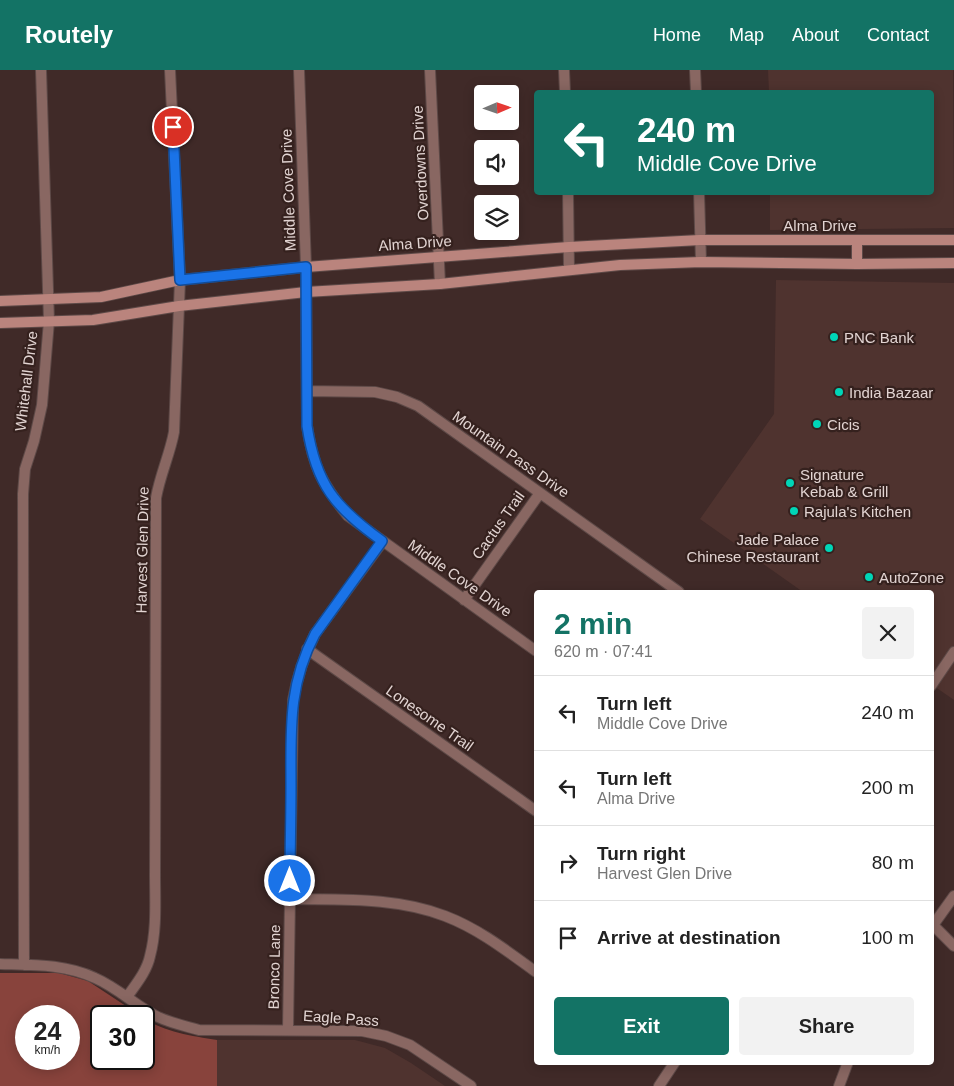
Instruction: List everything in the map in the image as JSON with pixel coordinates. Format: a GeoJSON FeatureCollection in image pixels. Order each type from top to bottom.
{"type":"FeatureCollection","features":[{"type":"Feature","properties":{"kind":"main road","name":"Alma Drive"},"geometry":{"type":"LineString","coordinates":[[0,301],[101,297],[180,280],[306,267],[569,247],[700,240],[954,240]]}},
{"type":"Feature","properties":{"kind":"main road"},"geometry":{"type":"LineString","coordinates":[[857,240],[857,264]]}},
{"type":"Feature","properties":{"kind":"main road"},"geometry":{"type":"LineString","coordinates":[[0,324],[93,320],[179,306],[306,292],[440,284],[620,265],[701,262],[954,263]]}},
{"type":"Feature","properties":{"kind":"street","name":"Whitehall Drive"},"geometry":{"type":"LineString","coordinates":[[24,965],[23,494],[25,469],[34,441],[42,405],[49,321],[41,70]]}},
{"type":"Feature","properties":{"kind":"street","name":"Harvest Glen Drive"},"geometry":{"type":"LineString","coordinates":[[127,997],[140,979],[150,958],[154,935],[156,498],[159,480],[171,450],[174,432],[180,280],[170,70]]}},
{"type":"Feature","properties":{"kind":"street","name":"Middle Cove Drive"},"geometry":{"type":"LineString","coordinates":[[299,70],[306,267],[307,426],[310,449],[317,469],[330,494],[348,516],[534,650]]}},
{"type":"Feature","properties":{"kind":"street","name":"Overdowns Drive"},"geometry":{"type":"LineString","coordinates":[[430,70],[440,284]]}},
{"type":"Feature","properties":{"kind":"street"},"geometry":{"type":"LineString","coordinates":[[564,70],[565,90]]}},
{"type":"Feature","properties":{"kind":"street"},"geometry":{"type":"LineString","coordinates":[[695,70],[696,90]]}},
{"type":"Feature","properties":{"kind":"street"},"geometry":{"type":"LineString","coordinates":[[568,195],[569,270]]}},
{"type":"Feature","properties":{"kind":"street"},"geometry":{"type":"LineString","coordinates":[[699,195],[701,262]]}},
{"type":"Feature","properties":{"kind":"street","name":"Mountain Pass Drive"},"geometry":{"type":"LineString","coordinates":[[307,391],[375,392],[418,406],[675,590]]}},
{"type":"Feature","properties":{"kind":"street","name":"Cactus Trail"},"geometry":{"type":"LineString","coordinates":[[464,600],[540,493]]}},
{"type":"Feature","properties":{"kind":"street","name":"Bronco Lane"},"geometry":{"type":"LineString","coordinates":[[288,1030],[293,700],[298,673],[315,634],[382,541]]}},
{"type":"Feature","properties":{"kind":"street","name":"Lonesome Trail"},"geometry":{"type":"LineString","coordinates":[[307,649],[534,810]]}},
{"type":"Feature","properties":{"kind":"street"},"geometry":{"type":"LineString","coordinates":[[934,682],[954,652]]}},
{"type":"Feature","properties":{"kind":"street"},"geometry":{"type":"LineString","coordinates":[[934,922],[954,896]]}},
{"type":"Feature","properties":{"kind":"street"},"geometry":{"type":"LineString","coordinates":[[290,899],[380,901],[413,906],[445,916],[474,930],[534,971]]}},
{"type":"Feature","properties":{"kind":"street"},"geometry":{"type":"LineString","coordinates":[[934,927],[954,946]]}},
{"type":"Feature","properties":{"kind":"street","name":"Eagle Pass"},"geometry":{"type":"LineString","coordinates":[[0,964],[55,966],[74,970],[96,978],[156,1016],[174,1024],[199,1030],[362,1031],[386,1036],[410,1045],[472,1086]]}},
{"type":"Feature","properties":{"kind":"street"},"geometry":{"type":"LineString","coordinates":[[658,1086],[670,1065]]}},
{"type":"Feature","properties":{"kind":"street"},"geometry":{"type":"LineString","coordinates":[[839,1086],[847,1065]]}},
{"type":"Feature","properties":{"kind":"shaded area"},"geometry":{"type":"Polygon","coordinates":[[[768,70],[953,70],[954,228],[770,230],[770,195],[934,195],[934,90],[769,90],[768,70]]]}},
{"type":"Feature","properties":{"kind":"shaded area"},"geometry":{"type":"Polygon","coordinates":[[[776,280],[954,283],[954,700],[934,686],[934,590],[800,590],[700,519],[774,414],[776,280]]]}},
{"type":"Feature","properties":{"kind":"shaded area"},"geometry":{"type":"Polygon","coordinates":[[[0,973],[59,973],[88,981],[124,1005],[90,1005],[90,1070],[155,1070],[155,1024],[188,1035],[217,1040],[217,1086],[0,1086],[0,973]]]}},
{"type":"Feature","properties":{"kind":"shaded area"},"geometry":{"type":"Polygon","coordinates":[[[217,1040],[355,1040],[385,1048],[445,1086],[217,1086],[217,1040]]]}},
{"type":"Feature","properties":{"kind":"place","name":"PNC Bank"},"geometry":{"type":"Point","coordinates":[834,337]}},
{"type":"Feature","properties":{"kind":"place","name":"India Bazaar"},"geometry":{"type":"Point","coordinates":[839,392]}},
{"type":"Feature","properties":{"kind":"place","name":"Cicis"},"geometry":{"type":"Point","coordinates":[817,424]}},
{"type":"Feature","properties":{"kind":"place","name":"Signature Kebab & Grill"},"geometry":{"type":"Point","coordinates":[790,483]}},
{"type":"Feature","properties":{"kind":"place","name":"Rajula's Kitchen"},"geometry":{"type":"Point","coordinates":[794,511]}},
{"type":"Feature","properties":{"kind":"place","name":"Jade Palace Chinese Restaurant"},"geometry":{"type":"Point","coordinates":[829,548]}},
{"type":"Feature","properties":{"kind":"place","name":"AutoZone"},"geometry":{"type":"Point","coordinates":[869,577]}},
{"type":"Feature","properties":{"kind":"route"},"geometry":{"type":"LineString","coordinates":[[173,127],[180,280],[306,267],[307,426],[310,449],[317,469],[330,494],[348,516],[382,541],[315,634],[298,673],[293,700],[291,736],[290,881]]}}]}
